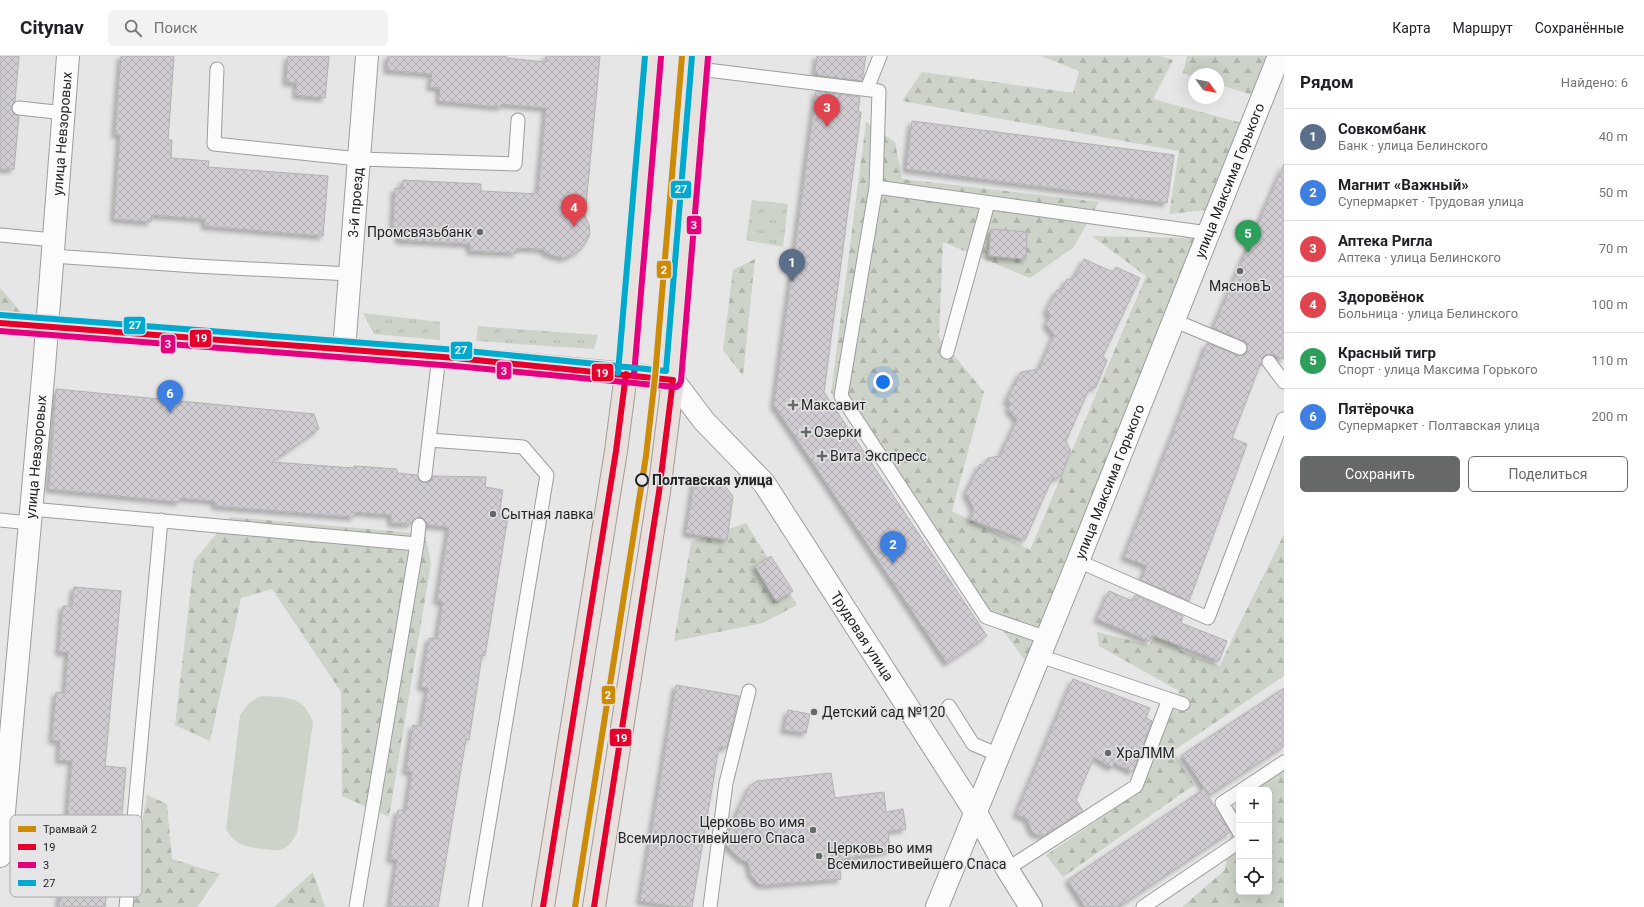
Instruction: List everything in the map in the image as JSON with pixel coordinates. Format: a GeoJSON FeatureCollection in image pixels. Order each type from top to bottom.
{"type":"FeatureCollection","features":[{"type":"Feature","properties":{"kind":"main road"},"geometry":{"type":"LineString","coordinates":[[543,907],[616,451],[626,374],[653,56]]}},
{"type":"Feature","properties":{"kind":"main road"},"geometry":{"type":"LineString","coordinates":[[594,907],[659,492],[673,380],[699,62]]}},
{"type":"Feature","properties":{"kind":"street","name":"улица Невзоровых"},"geometry":{"type":"LineString","coordinates":[[0,856],[47,326],[68,56]]}},
{"type":"Feature","properties":{"kind":"street","name":"3-й проезд"},"geometry":{"type":"LineString","coordinates":[[344,350],[367,56]]}},
{"type":"Feature","properties":{"kind":"street","name":"улица Максима Горького"},"geometry":{"type":"LineString","coordinates":[[937,907],[1078,561],[1279,56]]}},
{"type":"Feature","properties":{"kind":"street"},"geometry":{"type":"LineString","coordinates":[[0,323],[439,356],[673,380]]}},
{"type":"Feature","properties":{"kind":"street","name":"Трудовая улица"},"geometry":{"type":"LineString","coordinates":[[673,380],[704,421],[764,483],[976,813],[1007,870],[1031,907]]}},
{"type":"Feature","properties":{"kind":"lane"},"geometry":{"type":"LineString","coordinates":[[867,90],[880,56]]}},
{"type":"Feature","properties":{"kind":"lane"},"geometry":{"type":"LineString","coordinates":[[699,62],[879,91],[876,187],[841,396],[986,617],[1043,647],[1183,704]]}},
{"type":"Feature","properties":{"kind":"lane"},"geometry":{"type":"LineString","coordinates":[[217,70],[214,144],[359,159],[514,164],[518,120]]}},
{"type":"Feature","properties":{"kind":"lane"},"geometry":{"type":"LineString","coordinates":[[19,108],[64,113]]}},
{"type":"Feature","properties":{"kind":"lane"},"geometry":{"type":"LineString","coordinates":[[876,187],[1208,233]]}},
{"type":"Feature","properties":{"kind":"lane"},"geometry":{"type":"LineString","coordinates":[[947,352],[988,202]]}},
{"type":"Feature","properties":{"kind":"lane"},"geometry":{"type":"LineString","coordinates":[[0,235],[53,248],[195,266],[350,274]]}},
{"type":"Feature","properties":{"kind":"lane"},"geometry":{"type":"LineString","coordinates":[[1173,320],[1240,348]]}},
{"type":"Feature","properties":{"kind":"lane"},"geometry":{"type":"LineString","coordinates":[[425,475],[439,356]]}},
{"type":"Feature","properties":{"kind":"lane"},"geometry":{"type":"LineString","coordinates":[[1269,362],[1284,382]]}},
{"type":"Feature","properties":{"kind":"lane"},"geometry":{"type":"LineString","coordinates":[[1078,561],[1208,618],[1284,417]]}},
{"type":"Feature","properties":{"kind":"lane"},"geometry":{"type":"LineString","coordinates":[[429,440],[523,447],[547,475],[475,907]]}},
{"type":"Feature","properties":{"kind":"lane"},"geometry":{"type":"LineString","coordinates":[[0,520],[30,516],[161,520],[417,544]]}},
{"type":"Feature","properties":{"kind":"lane"},"geometry":{"type":"LineString","coordinates":[[134,815],[161,520]]}},
{"type":"Feature","properties":{"kind":"lane"},"geometry":{"type":"LineString","coordinates":[[356,907],[419,525]]}},
{"type":"Feature","properties":{"kind":"lane"},"geometry":{"type":"LineString","coordinates":[[710,907],[726,783],[749,691]]}},
{"type":"Feature","properties":{"kind":"lane"},"geometry":{"type":"LineString","coordinates":[[1007,870],[1136,786],[1169,699]]}},
{"type":"Feature","properties":{"kind":"lane"},"geometry":{"type":"LineString","coordinates":[[949,706],[973,744],[999,755]]}},
{"type":"Feature","properties":{"kind":"lane"},"geometry":{"type":"LineString","coordinates":[[1246,787],[1284,762]]}},
{"type":"Feature","properties":{"kind":"lane"},"geometry":{"type":"LineString","coordinates":[[1236,794],[1222,803],[1236,827]]}},
{"type":"Feature","properties":{"kind":"lane"},"geometry":{"type":"LineString","coordinates":[[1143,907],[1236,844]]}},
{"type":"Feature","properties":{"kind":"lane"},"geometry":{"type":"LineString","coordinates":[[126,907],[127,897]]}},
{"type":"Feature","properties":{"kind":"green space"},"geometry":{"type":"Polygon","coordinates":[[[1041,56],[1159,56],[1173,60],[1153,99],[1242,123],[1206,210],[1169,214],[1179,151],[902,101],[922,72],[1073,93],[1079,71],[1041,56]]]}},
{"type":"Feature","properties":{"kind":"green space"},"geometry":{"type":"Polygon","coordinates":[[[1187,56],[1269,56],[1255,96],[1224,86],[1224,68],[1188,68],[1188,75],[1183,73],[1187,56]]]}},
{"type":"Feature","properties":{"kind":"green space"},"geometry":{"type":"Polygon","coordinates":[[[866,122],[895,142],[902,179],[1099,202],[1074,247],[1030,278],[943,242],[939,337],[984,392],[952,511],[1030,550],[1146,276],[1092,236],[1195,238],[1026,662],[831,393],[866,122]]]}},
{"type":"Feature","properties":{"kind":"green space"},"geometry":{"type":"Polygon","coordinates":[[[752,200],[788,204],[783,247],[746,240],[752,200]]]}},
{"type":"Feature","properties":{"kind":"green space"},"geometry":{"type":"Polygon","coordinates":[[[755,259],[743,376],[723,350],[733,270],[755,259]]]}},
{"type":"Feature","properties":{"kind":"green space"},"geometry":{"type":"Polygon","coordinates":[[[0,288],[22,313],[0,311],[0,288]]]}},
{"type":"Feature","properties":{"kind":"green space"},"geometry":{"type":"Polygon","coordinates":[[[363,313],[440,322],[440,340],[374,334],[363,313]]]}},
{"type":"Feature","properties":{"kind":"green space"},"geometry":{"type":"Polygon","coordinates":[[[478,326],[598,335],[594,349],[476,341],[478,326]]]}},
{"type":"Feature","properties":{"kind":"green space"},"geometry":{"type":"Polygon","coordinates":[[[230,517],[425,534],[431,563],[389,817],[342,796],[341,692],[272,589],[241,598],[210,741],[175,725],[194,561],[230,517]]]}},
{"type":"Feature","properties":{"kind":"green space"},"geometry":{"type":"Polygon","coordinates":[[[746,523],[797,605],[763,623],[674,641],[691,542],[746,523]]]}},
{"type":"Feature","properties":{"kind":"green space"},"geometry":{"type":"Polygon","coordinates":[[[1284,534],[1284,676],[1173,751],[1194,785],[1063,877],[1046,855],[1139,792],[1179,691],[1099,646],[1097,632],[1149,645],[1156,635],[1175,641],[1181,651],[1220,666],[1284,534]]]}},
{"type":"Feature","properties":{"kind":"green space"},"geometry":{"type":"Polygon","coordinates":[[[263,696],[287,698],[299,702],[309,713],[313,722],[297,833],[288,846],[278,850],[252,847],[237,842],[226,829],[240,715],[249,703],[263,696]]]}},
{"type":"Feature","properties":{"kind":"green space"},"geometry":{"type":"Polygon","coordinates":[[[1284,765],[1284,907],[1182,907],[1225,870],[1236,803],[1236,895],[1272,895],[1272,787],[1257,787],[1284,765]]]}},
{"type":"Feature","properties":{"kind":"green space"},"geometry":{"type":"Polygon","coordinates":[[[147,795],[167,804],[172,859],[220,874],[197,907],[126,907],[128,897],[142,897],[142,822],[147,795]]]}},
{"type":"Feature","properties":{"kind":"green space"},"geometry":{"type":"Polygon","coordinates":[[[313,872],[325,907],[274,907],[313,872]]]}},
{"type":"Feature","properties":{"kind":"building"},"geometry":{"type":"Polygon","coordinates":[[[0,56],[19,56],[15,101],[11,108],[14,114],[19,116],[14,169],[0,169],[0,56]]]}},
{"type":"Feature","properties":{"kind":"building"},"geometry":{"type":"Polygon","coordinates":[[[121,56],[174,56],[168,140],[172,140],[171,158],[209,161],[208,167],[328,176],[323,236],[205,226],[205,219],[152,215],[151,222],[114,219],[120,135],[115,134],[121,56]]]}},
{"type":"Feature","properties":{"kind":"building"},"geometry":{"type":"Polygon","coordinates":[[[288,56],[329,56],[325,98],[296,95],[297,83],[286,82],[288,56]]]}},
{"type":"Feature","properties":{"kind":"building"},"geometry":{"type":"Polygon","coordinates":[[[388,56],[506,56],[506,58],[545,62],[546,56],[600,56],[585,216],[589,224],[590,234],[580,250],[563,258],[548,254],[542,249],[517,248],[516,253],[470,251],[470,244],[399,240],[399,229],[393,228],[395,188],[402,189],[403,180],[481,184],[481,191],[538,194],[546,108],[501,104],[501,107],[439,101],[440,88],[430,87],[432,74],[387,70],[388,56]]]}},
{"type":"Feature","properties":{"kind":"building"},"geometry":{"type":"Polygon","coordinates":[[[817,56],[866,56],[862,81],[818,75],[818,73],[815,73],[817,56]]]}},
{"type":"Feature","properties":{"kind":"building"},"geometry":{"type":"Polygon","coordinates":[[[816,91],[860,97],[858,112],[861,112],[824,392],[987,636],[947,663],[774,405],[816,91]]]}},
{"type":"Feature","properties":{"kind":"building"},"geometry":{"type":"Polygon","coordinates":[[[912,121],[1174,155],[1167,203],[906,169],[912,121]]]}},
{"type":"Feature","properties":{"kind":"building"},"geometry":{"type":"Polygon","coordinates":[[[1284,164],[1284,359],[1271,354],[1265,355],[1262,359],[1262,366],[1260,365],[1232,438],[1247,444],[1189,601],[1141,580],[1147,566],[1124,557],[1207,343],[1237,355],[1245,355],[1247,351],[1247,343],[1213,328],[1284,164]]]}},
{"type":"Feature","properties":{"kind":"building"},"geometry":{"type":"Polygon","coordinates":[[[991,229],[1027,232],[1026,259],[989,256],[991,229]]]}},
{"type":"Feature","properties":{"kind":"building"},"geometry":{"type":"Polygon","coordinates":[[[1084,259],[1113,272],[1116,267],[1140,278],[1103,356],[1107,360],[1096,387],[1089,389],[1066,441],[1071,451],[1061,476],[1052,479],[1025,540],[970,519],[974,509],[966,493],[980,464],[984,466],[988,458],[1000,456],[1017,420],[1008,409],[1011,403],[1006,401],[1021,372],[1039,369],[1054,335],[1046,324],[1050,316],[1046,311],[1057,290],[1062,290],[1066,280],[1074,278],[1084,259]]]}},
{"type":"Feature","properties":{"kind":"building"},"geometry":{"type":"Polygon","coordinates":[[[56,389],[314,414],[319,429],[272,462],[354,468],[354,466],[397,469],[397,473],[417,475],[420,481],[424,483],[431,480],[433,476],[486,477],[485,487],[503,490],[499,515],[508,516],[485,656],[482,655],[469,740],[466,739],[438,907],[390,907],[397,860],[390,859],[398,810],[406,811],[412,772],[406,771],[413,725],[421,726],[428,688],[421,687],[429,638],[437,639],[443,602],[437,601],[449,527],[427,525],[424,519],[419,517],[413,520],[411,524],[391,523],[391,515],[355,512],[354,517],[215,506],[215,501],[180,498],[180,502],[49,489],[56,389]]]}},
{"type":"Feature","properties":{"kind":"building"},"geometry":{"type":"Polygon","coordinates":[[[717,476],[733,496],[727,540],[686,533],[695,477],[717,476]]]}},
{"type":"Feature","properties":{"kind":"building"},"geometry":{"type":"Polygon","coordinates":[[[771,556],[793,591],[776,601],[755,566],[771,556]]]}},
{"type":"Feature","properties":{"kind":"building"},"geometry":{"type":"Polygon","coordinates":[[[74,587],[121,591],[105,766],[126,768],[122,815],[67,815],[72,761],[59,760],[60,741],[52,740],[56,692],[65,693],[68,652],[59,652],[63,606],[72,606],[74,587]]]}},
{"type":"Feature","properties":{"kind":"building"},"geometry":{"type":"Polygon","coordinates":[[[1109,591],[1132,601],[1135,595],[1183,616],[1181,623],[1227,641],[1219,661],[1152,635],[1149,641],[1097,619],[1109,591]]]}},
{"type":"Feature","properties":{"kind":"building"},"geometry":{"type":"Polygon","coordinates":[[[1073,679],[1150,708],[1146,718],[1152,721],[1133,772],[1114,763],[1112,768],[1094,757],[1076,800],[1083,811],[1045,835],[1037,835],[1032,831],[1027,819],[1016,814],[1073,679]]]}},
{"type":"Feature","properties":{"kind":"building"},"geometry":{"type":"Polygon","coordinates":[[[676,685],[739,696],[727,748],[719,747],[692,907],[678,907],[640,901],[676,685]]]}},
{"type":"Feature","properties":{"kind":"building"},"geometry":{"type":"Polygon","coordinates":[[[1284,688],[1284,746],[1209,795],[1182,755],[1284,688]]]}},
{"type":"Feature","properties":{"kind":"building"},"geometry":{"type":"Polygon","coordinates":[[[788,710],[810,714],[806,733],[784,730],[788,710]]]}},
{"type":"Feature","properties":{"kind":"building","name":"Церковь во имя Всемирлостивейшего Спаса"},"geometry":{"type":"Polygon","coordinates":[[[831,773],[835,798],[884,792],[886,812],[903,809],[906,829],[888,831],[890,851],[839,860],[841,879],[764,885],[759,884],[751,875],[748,862],[742,860],[726,845],[728,831],[750,786],[757,781],[831,773]]]}},
{"type":"Feature","properties":{"kind":"building"},"geometry":{"type":"Polygon","coordinates":[[[1204,789],[1230,832],[1118,907],[1085,907],[1068,880],[1204,789]]]}},
{"type":"Feature","properties":{"kind":"building"},"geometry":{"type":"Polygon","coordinates":[[[60,897],[106,897],[105,907],[59,907],[60,897]]]}},
{"type":"Feature","properties":{"kind":"tram line","name":"2"},"geometry":{"type":"LineString","coordinates":[[575,907],[646,456],[655,377],[682,56]]}},
{"type":"Feature","properties":{"kind":"transit line","name":"27"},"geometry":{"type":"LineString","coordinates":[[618,373],[645,56]]}},
{"type":"Feature","properties":{"kind":"transit line","name":"27"},"geometry":{"type":"LineString","coordinates":[[1,315],[457,350],[666,371],[692,56]]}},
{"type":"Feature","properties":{"kind":"transit line","name":"3"},"geometry":{"type":"LineString","coordinates":[[634,375],[661,57]]}},
{"type":"Feature","properties":{"kind":"transit line","name":"3"},"geometry":{"type":"LineString","coordinates":[[0,331],[455,366],[676,387],[681,381],[708,57]]}},
{"type":"Feature","properties":{"kind":"transit line","name":"19"},"geometry":{"type":"LineString","coordinates":[[0,323],[456,358],[673,380],[659,492],[594,907]]}},
{"type":"Feature","properties":{"kind":"transit line","name":"19"},"geometry":{"type":"LineString","coordinates":[[543,907],[616,451],[626,374]]}},
{"type":"Feature","properties":{"kind":"place","name":"Аптека Ригла"},"geometry":{"type":"Point","coordinates":[827,127]}},
{"type":"Feature","properties":{"kind":"place","name":"Здоровёнок"},"geometry":{"type":"Point","coordinates":[574,227]}},
{"type":"Feature","properties":{"kind":"place","name":"Промсвязьбанк"},"geometry":{"type":"Point","coordinates":[480,232]}},
{"type":"Feature","properties":{"kind":"place","name":"Красный тигр"},"geometry":{"type":"Point","coordinates":[1248,253]}},
{"type":"Feature","properties":{"kind":"place","name":"МясновЪ"},"geometry":{"type":"Point","coordinates":[1240,271]}},
{"type":"Feature","properties":{"kind":"place","name":"Совкомбанк"},"geometry":{"type":"Point","coordinates":[792,282]}},
{"type":"Feature","properties":{"kind":"place","name":"Максавит"},"geometry":{"type":"Point","coordinates":[793,405]}},
{"type":"Feature","properties":{"kind":"place","name":"Пятёрочка"},"geometry":{"type":"Point","coordinates":[170,413]}},
{"type":"Feature","properties":{"kind":"place","name":"Озерки"},"geometry":{"type":"Point","coordinates":[806,432]}},
{"type":"Feature","properties":{"kind":"place","name":"Вита Экспресс"},"geometry":{"type":"Point","coordinates":[822,456]}},
{"type":"Feature","properties":{"kind":"place","name":"Полтавская улица"},"geometry":{"type":"Point","coordinates":[642,480]}},
{"type":"Feature","properties":{"kind":"place","name":"Сытная лавка"},"geometry":{"type":"Point","coordinates":[493,514]}},
{"type":"Feature","properties":{"kind":"place","name":"Магнит «Важный»"},"geometry":{"type":"Point","coordinates":[893,564]}},
{"type":"Feature","properties":{"kind":"place","name":"Детский сад №120"},"geometry":{"type":"Point","coordinates":[814,712]}},
{"type":"Feature","properties":{"kind":"place","name":"ХраЛММ"},"geometry":{"type":"Point","coordinates":[1108,753]}},
{"type":"Feature","properties":{"kind":"place","name":"Церковь во имя Всемирлостивейшего Спаса"},"geometry":{"type":"Point","coordinates":[813,830]}},
{"type":"Feature","properties":{"kind":"place","name":"Церковь во имя Всемилостивейшего Спаса"},"geometry":{"type":"Point","coordinates":[819,856]}}]}
